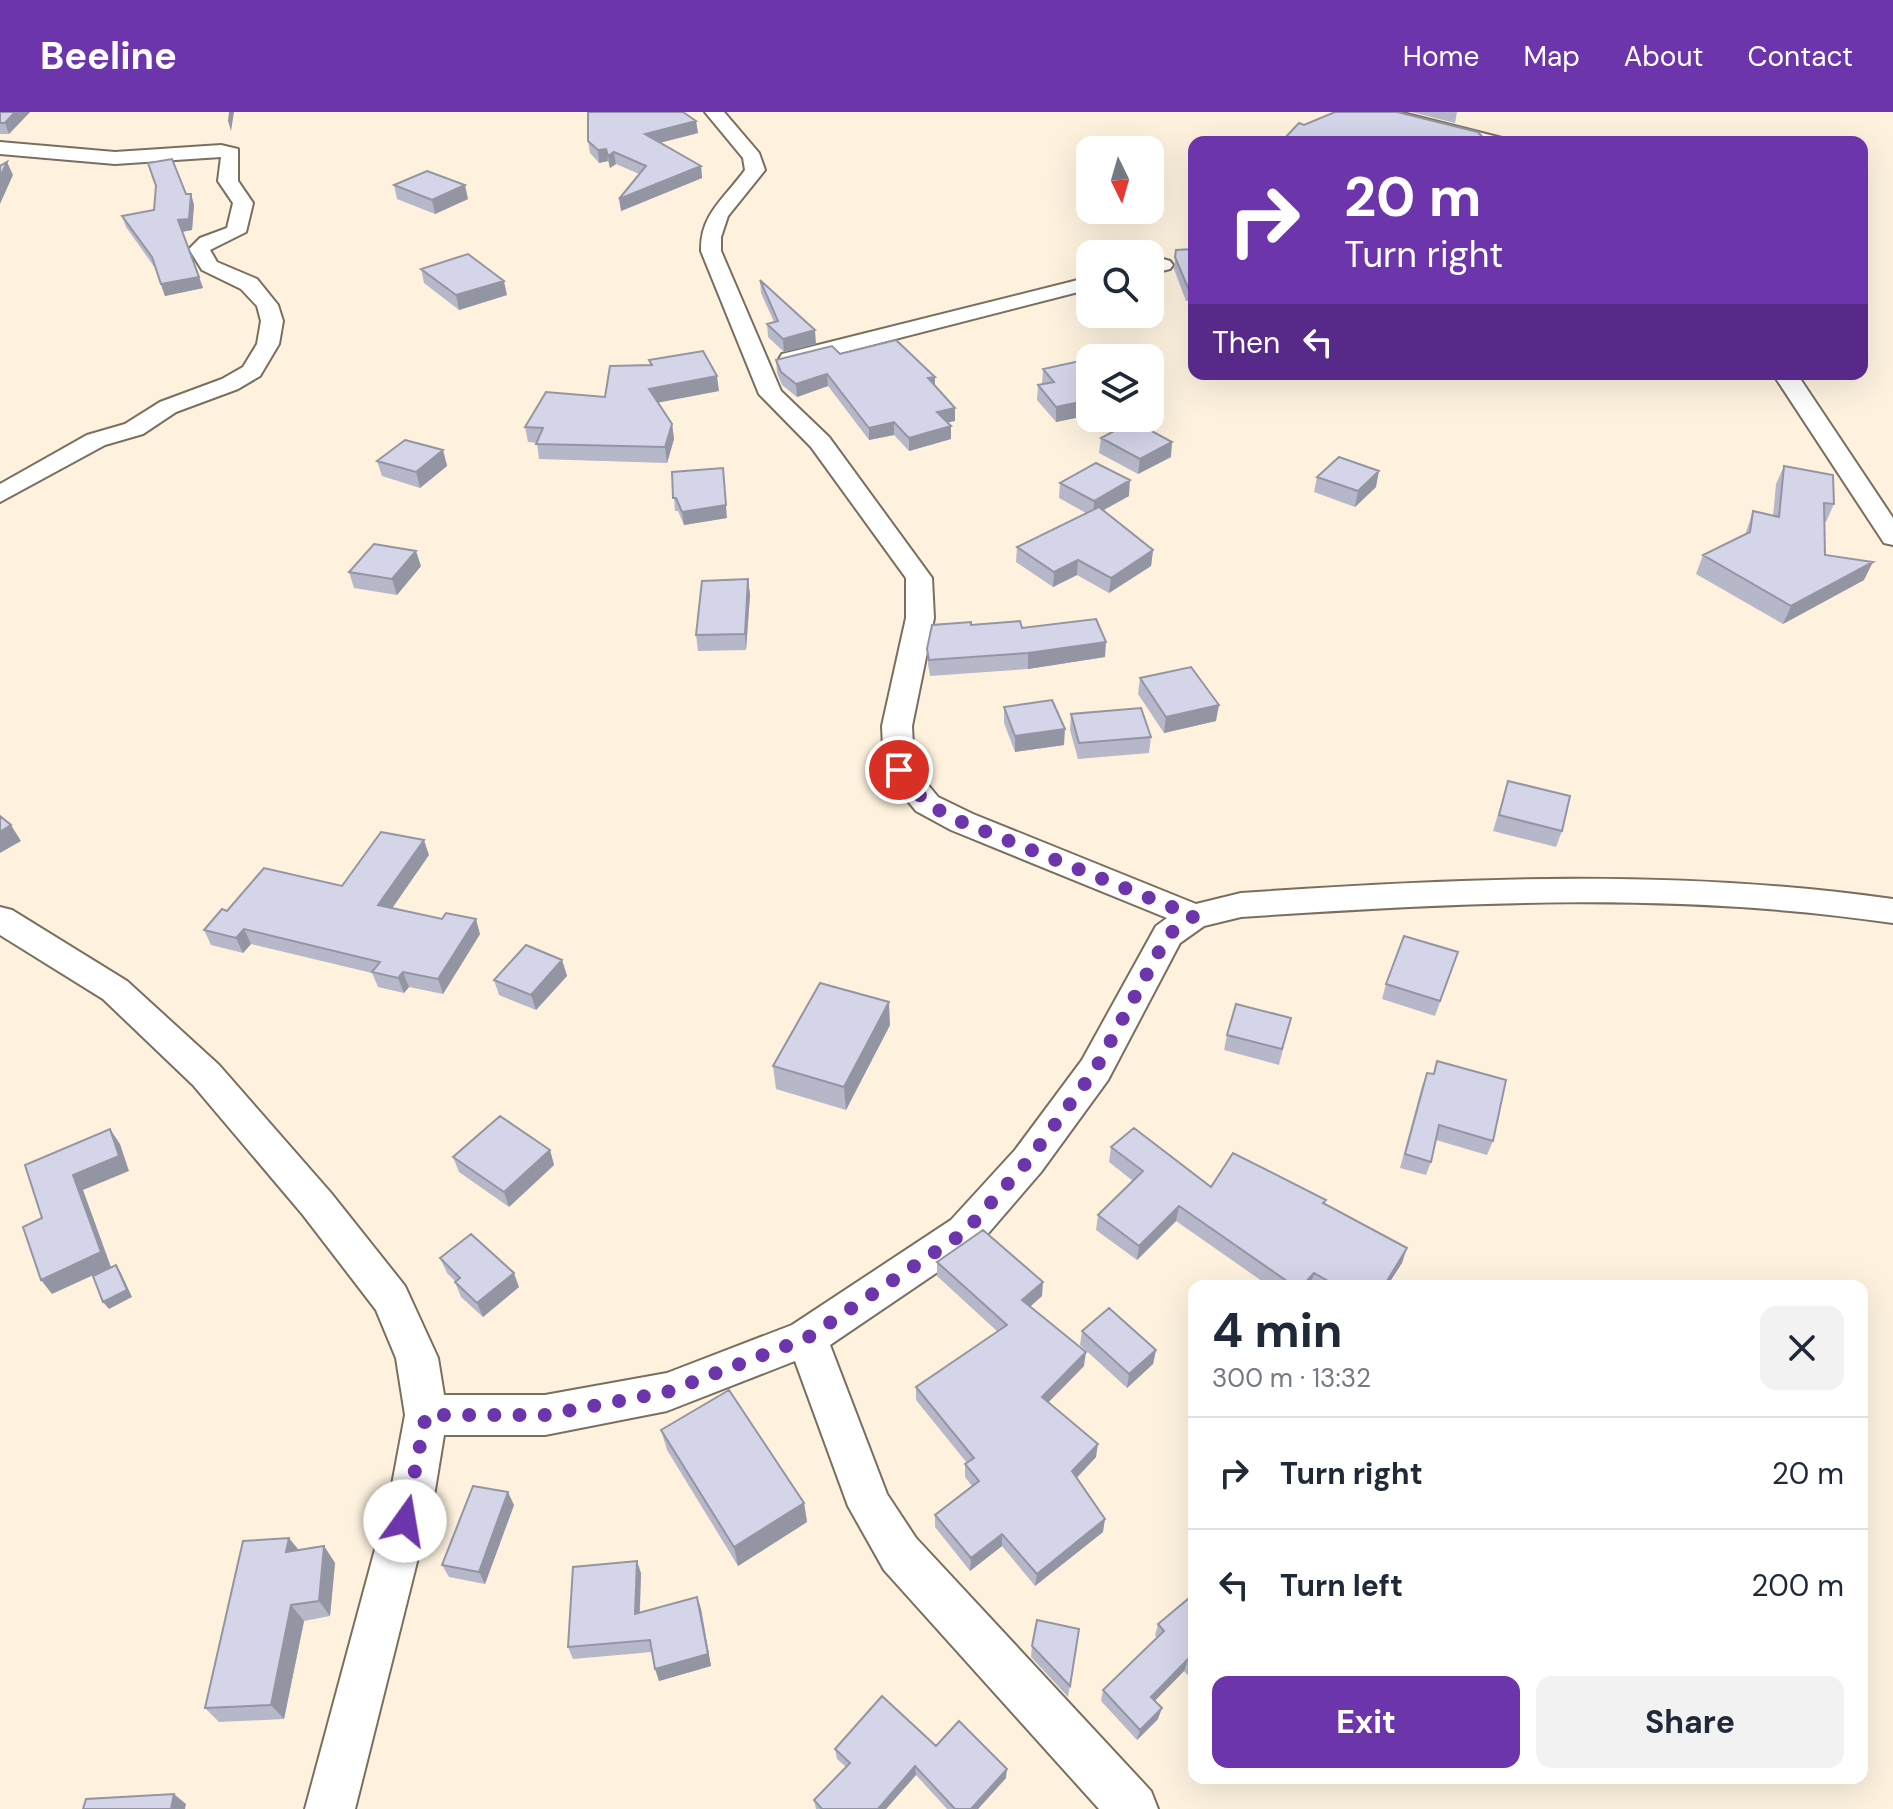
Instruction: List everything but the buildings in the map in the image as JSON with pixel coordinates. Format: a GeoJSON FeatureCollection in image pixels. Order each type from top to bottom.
{"type":"FeatureCollection","features":[{"type":"Feature","properties":{"kind":"street"},"geometry":{"type":"LineString","coordinates":[[714,112],[752,157],[755,170],[718,212],[709,233],[711,251],[759,368],[771,394],[820,442],[919,578],[920,618],[897,726],[899,770],[927,804],[962,822],[1194,916]]}},
{"type":"Feature","properties":{"kind":"street"},"geometry":{"type":"LineString","coordinates":[[1377,112],[1471,136]]}},
{"type":"Feature","properties":{"kind":"street"},"geometry":{"type":"LineString","coordinates":[[0,148],[115,158],[221,151],[231,153],[228,181],[243,203],[236,232],[207,242],[199,249],[209,266],[249,284],[267,305],[272,321],[268,344],[252,371],[230,384],[168,407],[134,429],[96,440],[0,494]]}},
{"type":"Feature","properties":{"kind":"street"},"geometry":{"type":"LineString","coordinates":[[759,368],[1076,287]]}},
{"type":"Feature","properties":{"kind":"street"},"geometry":{"type":"LineString","coordinates":[[1789,380],[1893,537]]}},
{"type":"Feature","properties":{"kind":"street"},"geometry":{"type":"LineString","coordinates":[[426,1415],[545,1415],[667,1392],[807,1338],[965,1232],[1028,1161],[1087,1081],[1168,935],[1194,916],[1241,905],[1589,886],[1832,900],[1893,911]]}},
{"type":"Feature","properties":{"kind":"street"},"geometry":{"type":"LineString","coordinates":[[0,919],[22,929],[115,990],[206,1075],[317,1204],[391,1299],[417,1358],[426,1415],[413,1490],[330,1809]]}},
{"type":"Feature","properties":{"kind":"street"},"geometry":{"type":"LineString","coordinates":[[807,1338],[870,1506],[900,1554],[1133,1809]]}},
{"type":"Feature","properties":{"kind":"route"},"geometry":{"type":"LineString","coordinates":[[405,1521],[426,1415],[545,1415],[667,1392],[807,1338],[965,1232],[1028,1161],[1095,1070],[1168,935],[1194,916],[962,822],[927,804],[899,770]]}}]}
